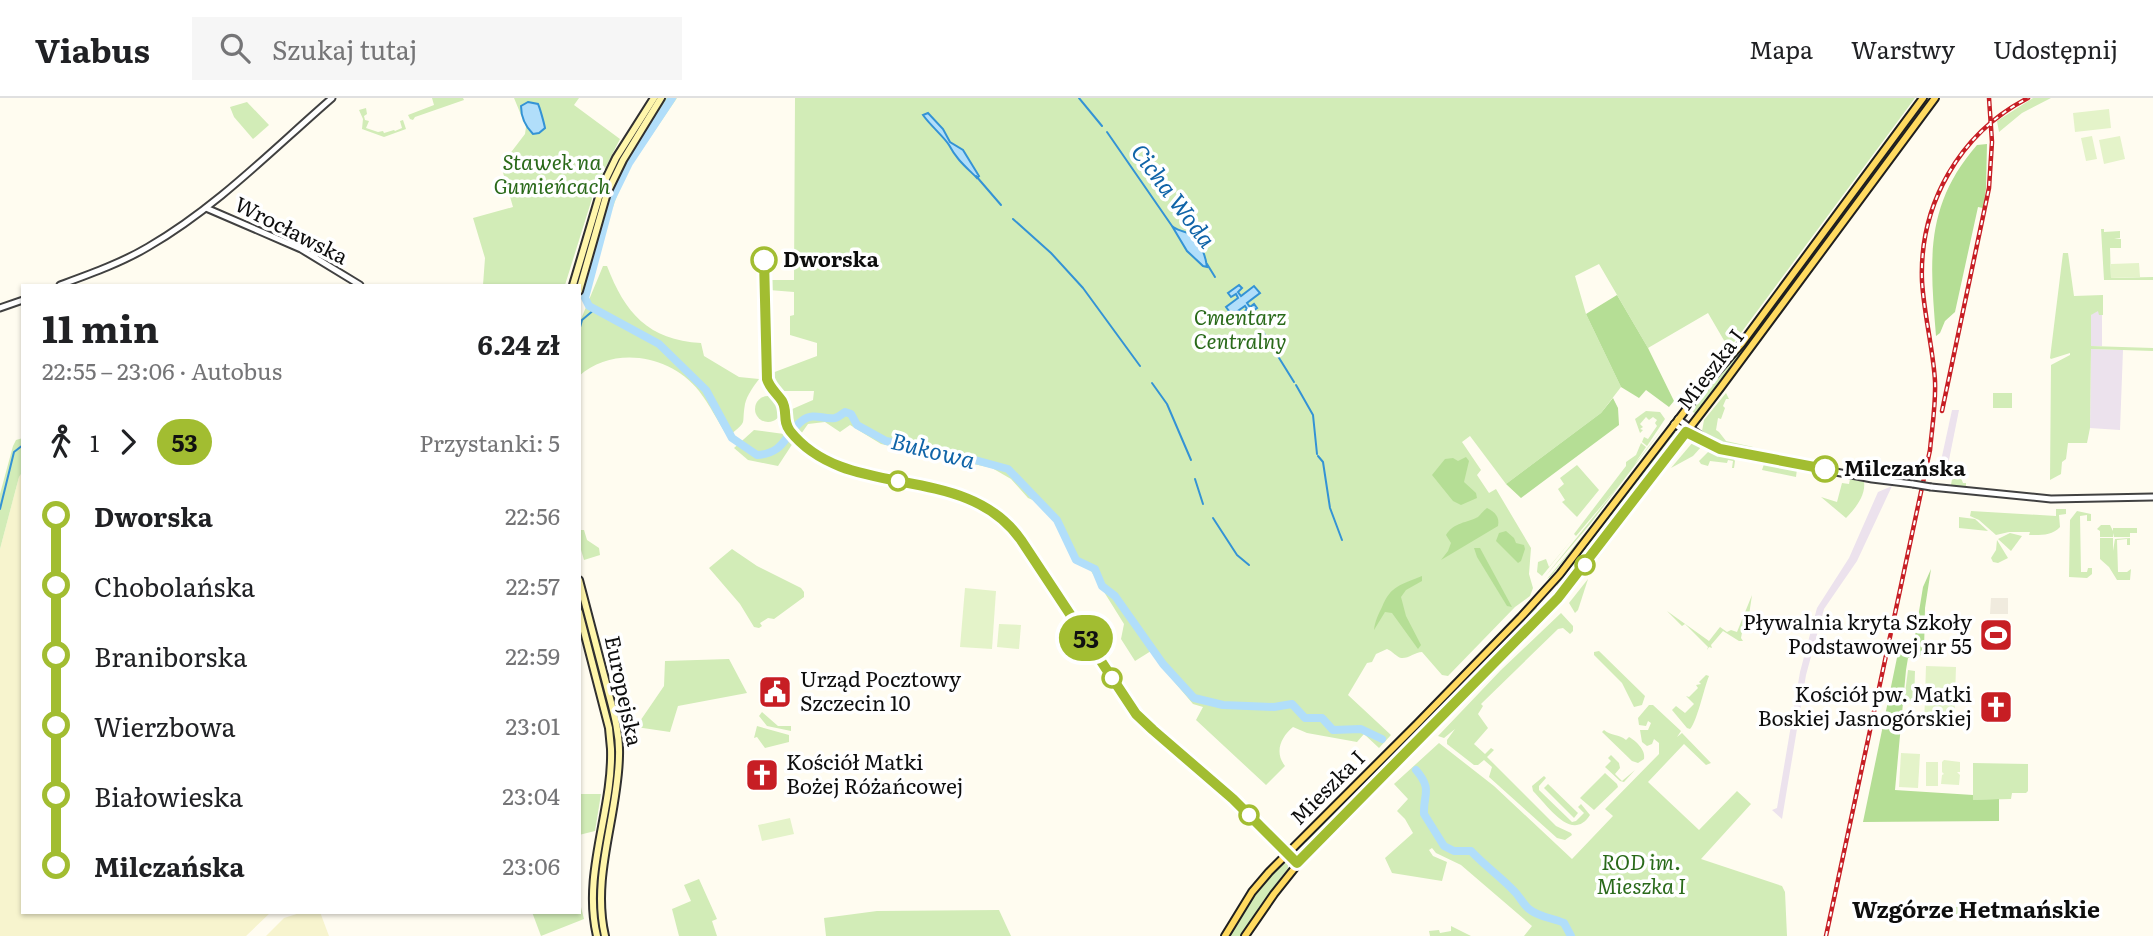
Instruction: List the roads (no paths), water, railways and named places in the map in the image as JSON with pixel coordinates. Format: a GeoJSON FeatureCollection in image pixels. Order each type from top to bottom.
{"type":"FeatureCollection","features":[{"type":"Feature","properties":{"kind":"main road"},"geometry":{"type":"LineString","coordinates":[[573,284],[602,187],[654,98]]}},
{"type":"Feature","properties":{"kind":"main road"},"geometry":{"type":"LineString","coordinates":[[581,284],[612,180],[661,98]]}},
{"type":"Feature","properties":{"kind":"main road","name":"Mieszka I"},"geometry":{"type":"LineString","coordinates":[[1225,936],[1258,885],[1287,853],[1536,601],[1575,555],[1676,421],[1742,344],[1923,98]]}},
{"type":"Feature","properties":{"kind":"main road","name":"Mieszka I"},"geometry":{"type":"LineString","coordinates":[[1245,936],[1297,863],[1558,598],[1688,430],[1935,98]]}},
{"type":"Feature","properties":{"kind":"main road","name":"Europejska"},"geometry":{"type":"LineString","coordinates":[[581,588],[619,744],[618,772],[601,890],[605,936]]}},
{"type":"Feature","properties":{"kind":"main road","name":"Europejska"},"geometry":{"type":"LineString","coordinates":[[581,620],[609,728],[611,749],[611,766],[594,885],[593,915],[597,936]]}},
{"type":"Feature","properties":{"kind":"street"},"geometry":{"type":"LineString","coordinates":[[62,284],[138,252],[206,208],[331,98]]}},
{"type":"Feature","properties":{"kind":"street","name":"Wrocławska"},"geometry":{"type":"LineString","coordinates":[[206,208],[301,249],[358,284]]}},
{"type":"Feature","properties":{"kind":"street"},"geometry":{"type":"LineString","coordinates":[[0,308],[21,301]]}},
{"type":"Feature","properties":{"kind":"street"},"geometry":{"type":"LineString","coordinates":[[1676,421],[1708,444],[1720,449],[1931,487],[2051,499],[2153,497]]}},
{"type":"Feature","properties":{"kind":"water"},"geometry":{"type":"Polygon","coordinates":[[[528,102],[539,106],[545,128],[539,133],[533,134],[523,118],[521,106],[528,102]]]}},
{"type":"Feature","properties":{"kind":"water"},"geometry":{"type":"Polygon","coordinates":[[[928,113],[943,129],[950,142],[963,150],[979,176],[977,178],[923,115],[928,113]]]}},
{"type":"Feature","properties":{"kind":"water"},"geometry":{"type":"Polygon","coordinates":[[[1172,226],[1196,240],[1207,267],[1187,251],[1172,226]]]}},
{"type":"Feature","properties":{"kind":"water"},"geometry":{"type":"Polygon","coordinates":[[[1239,285],[1242,288],[1238,292],[1241,296],[1254,286],[1260,293],[1247,303],[1250,307],[1254,304],[1257,308],[1246,316],[1243,313],[1247,309],[1245,306],[1232,315],[1226,307],[1238,298],[1236,294],[1231,297],[1228,293],[1239,285]]]}},
{"type":"Feature","properties":{"kind":"waterway","name":"Bukowa"},"geometry":{"type":"LineString","coordinates":[[672,98],[629,163],[611,200],[585,298],[589,306],[659,344],[706,390],[732,438],[757,455],[767,453],[779,447],[803,420],[815,416],[835,418],[845,412],[851,414],[857,425],[886,441],[953,454],[1008,469],[1057,520],[1076,560],[1095,569],[1102,586],[1115,596],[1163,664],[1194,698],[1223,705],[1274,707],[1292,704],[1305,718],[1322,718],[1333,730],[1361,729],[1382,739]]}},
{"type":"Feature","properties":{"kind":"waterway","name":"Cicha Woda"},"geometry":{"type":"LineString","coordinates":[[1079,98],[1102,126]]}},
{"type":"Feature","properties":{"kind":"waterway","name":"Cicha Woda"},"geometry":{"type":"LineString","coordinates":[[1107,132],[1172,226]]}},
{"type":"Feature","properties":{"kind":"waterway"},"geometry":{"type":"LineString","coordinates":[[976,176],[1001,205]]}},
{"type":"Feature","properties":{"kind":"waterway"},"geometry":{"type":"LineString","coordinates":[[1013,219],[1051,253],[1083,288],[1140,366]]}},
{"type":"Feature","properties":{"kind":"waterway","name":"Cicha Woda"},"geometry":{"type":"LineString","coordinates":[[1207,264],[1215,277]]}},
{"type":"Feature","properties":{"kind":"waterway"},"geometry":{"type":"LineString","coordinates":[[581,324],[595,309]]}},
{"type":"Feature","properties":{"kind":"waterway","name":"Cicha Woda"},"geometry":{"type":"LineString","coordinates":[[1263,332],[1294,382]]}},
{"type":"Feature","properties":{"kind":"waterway"},"geometry":{"type":"LineString","coordinates":[[1152,383],[1167,404],[1191,460]]}},
{"type":"Feature","properties":{"kind":"waterway","name":"Cicha Woda"},"geometry":{"type":"LineString","coordinates":[[1296,385],[1313,415],[1317,454]]}},
{"type":"Feature","properties":{"kind":"waterway"},"geometry":{"type":"LineString","coordinates":[[0,509],[14,452],[21,447]]}},
{"type":"Feature","properties":{"kind":"waterway","name":"Cicha Woda"},"geometry":{"type":"LineString","coordinates":[[1318,456],[1323,462],[1330,508],[1342,540]]}},
{"type":"Feature","properties":{"kind":"waterway"},"geometry":{"type":"LineString","coordinates":[[1195,479],[1203,504]]}},
{"type":"Feature","properties":{"kind":"waterway"},"geometry":{"type":"LineString","coordinates":[[1213,518],[1237,555],[1249,565]]}},
{"type":"Feature","properties":{"kind":"waterway","name":"Bukowa"},"geometry":{"type":"LineString","coordinates":[[1416,770],[1426,787],[1424,814],[1444,846],[1454,851],[1471,851],[1510,887],[1529,909],[1564,923],[1571,936]]}},
{"type":"Feature","properties":{"kind":"railway"},"geometry":{"type":"LineString","coordinates":[[1942,411],[1989,188],[1992,142],[1989,98]]}},
{"type":"Feature","properties":{"kind":"railway"},"geometry":{"type":"LineString","coordinates":[[1826,936],[1930,450],[1935,381],[1922,281],[1928,225],[1936,198],[1964,151],[1982,131],[2028,98]]}},
{"type":"Feature","properties":{"kind":"place","name":"Dworska"},"geometry":{"type":"Point","coordinates":[764,260]}},
{"type":"Feature","properties":{"kind":"place","name":"Milczańska"},"geometry":{"type":"Point","coordinates":[1825,469]}},
{"type":"Feature","properties":{"kind":"place","name":"Pływalnia kryta Szkoły Podstawowej nr 55"},"geometry":{"type":"Point","coordinates":[1996,635]}},
{"type":"Feature","properties":{"kind":"place","name":"Urząd Pocztowy Szczecin 10"},"geometry":{"type":"Point","coordinates":[775,692]}},
{"type":"Feature","properties":{"kind":"place","name":"Kościół pw. Matki Boskiej Jasnogórskiej"},"geometry":{"type":"Point","coordinates":[1996,707]}},
{"type":"Feature","properties":{"kind":"place","name":"Kościół Matki Bożej Różańcowej"},"geometry":{"type":"Point","coordinates":[762,775]}},
{"type":"Feature","properties":{"kind":"district","name":"Wzgórze Hetmańskie"},"geometry":{"type":"Point","coordinates":[1976,910]}},
{"type":"Feature","properties":{"kind":"park label","name":"Stawek na Gumieńcach"},"geometry":{"type":"Point","coordinates":[552,175]}},
{"type":"Feature","properties":{"kind":"park label","name":"Cmentarz Centralny"},"geometry":{"type":"Point","coordinates":[1240,330]}},
{"type":"Feature","properties":{"kind":"park label","name":"ROD im. Mieszka I"},"geometry":{"type":"Point","coordinates":[1641,875]}}]}
